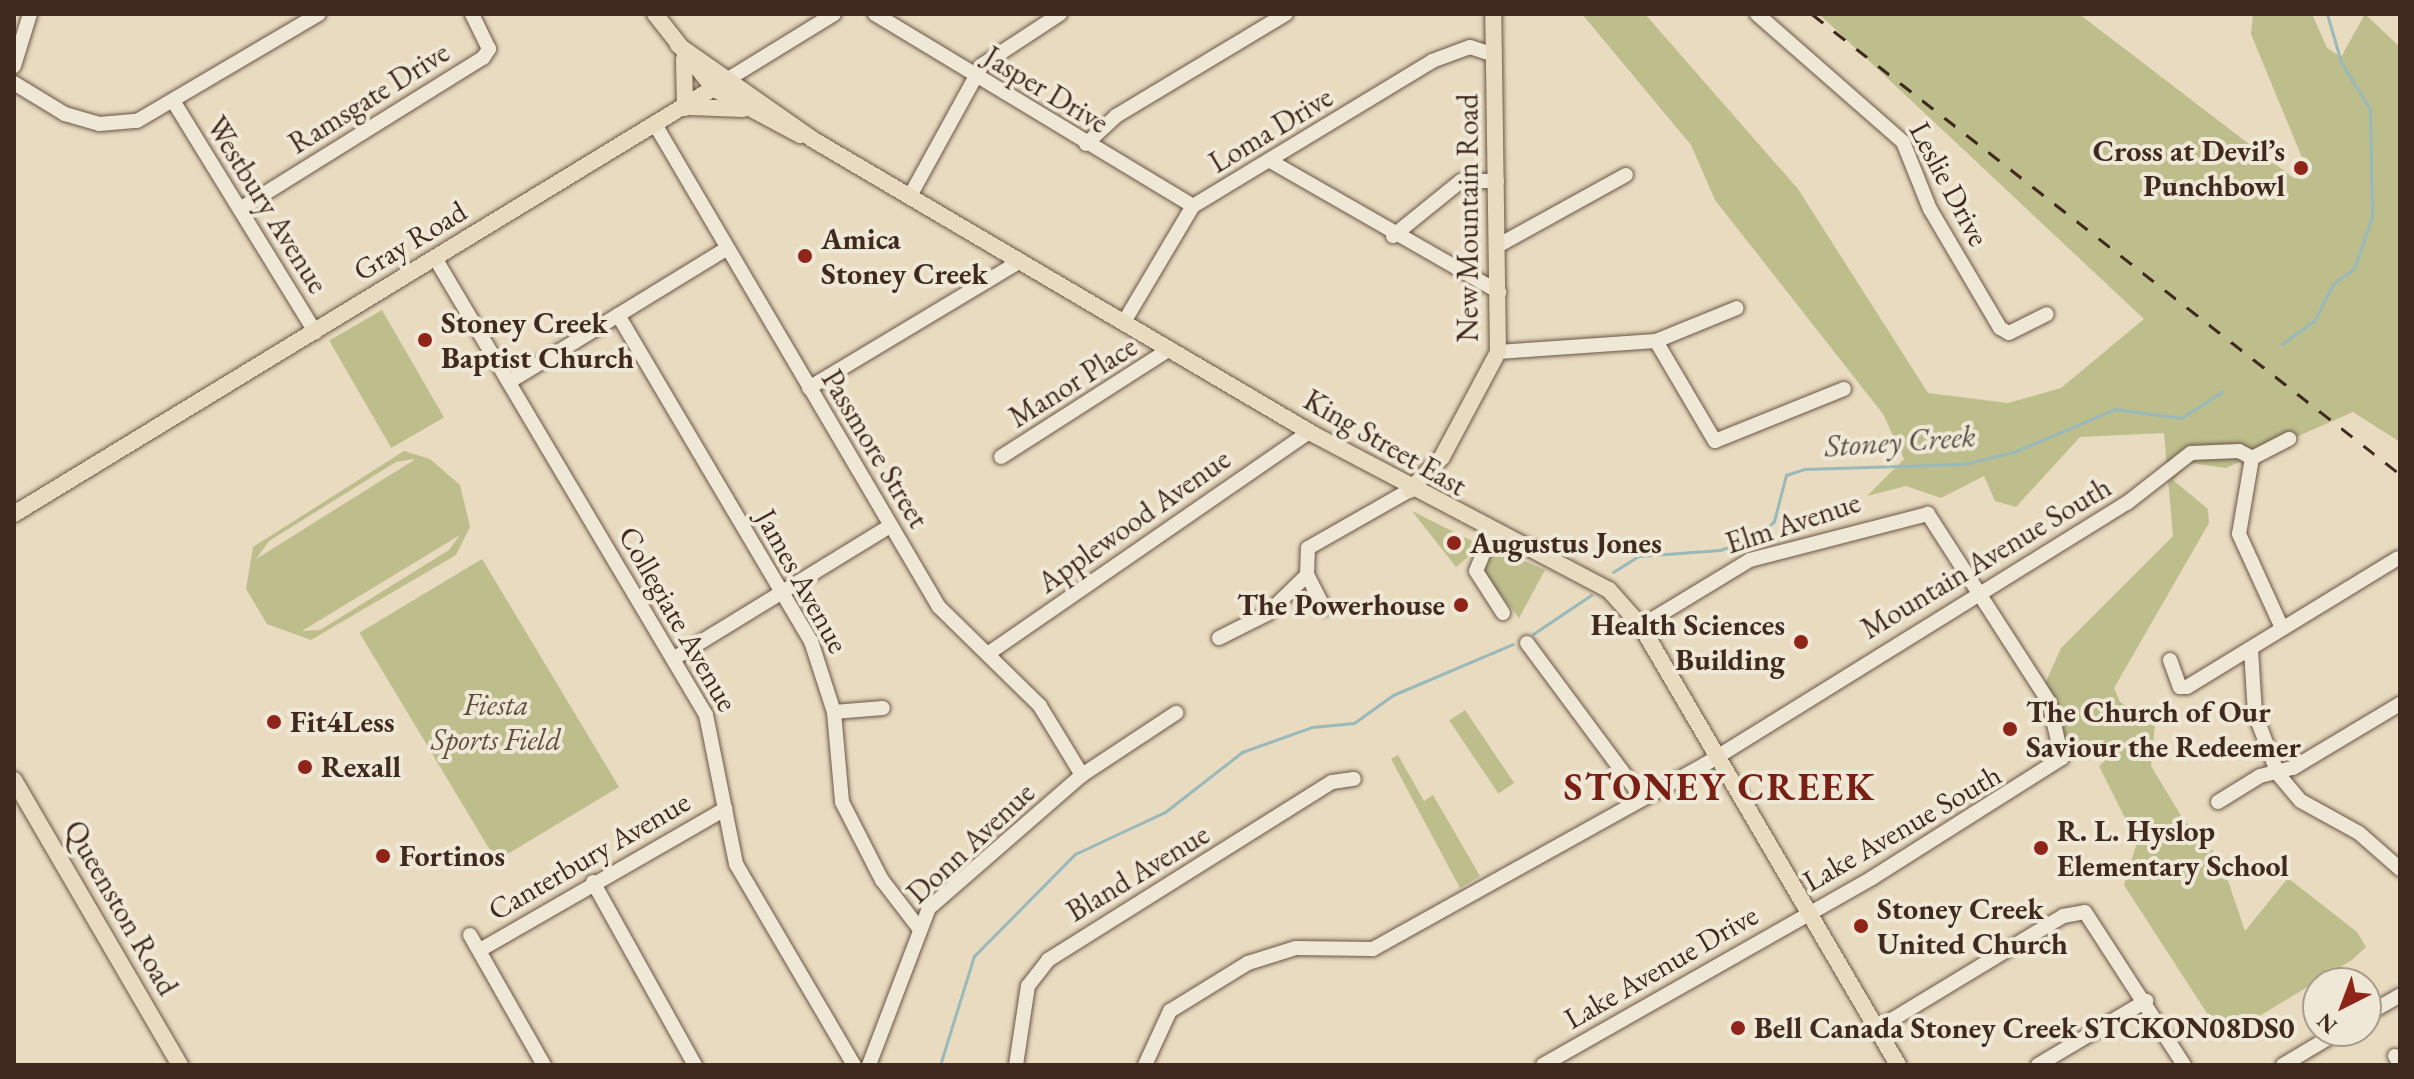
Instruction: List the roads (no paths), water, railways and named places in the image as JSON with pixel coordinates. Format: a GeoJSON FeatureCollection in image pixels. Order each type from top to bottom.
{"type":"FeatureCollection","features":[{"type":"Feature","properties":{"kind":"main road","name":"King Street East"},"geometry":{"type":"LineString","coordinates":[[655,14],[681,52],[754,113],[812,139]]}},
{"type":"Feature","properties":{"kind":"main road","name":"New Mountain Road"},"geometry":{"type":"LineString","coordinates":[[1410,490],[1442,457],[1498,352],[1499,245],[1493,14]]}},
{"type":"Feature","properties":{"kind":"main road"},"geometry":{"type":"LineString","coordinates":[[681,52],[685,108],[754,113]]}},
{"type":"Feature","properties":{"kind":"main road","name":"King Street East"},"geometry":{"type":"LineString","coordinates":[[720,85],[1410,490],[1492,532],[1572,565],[1609,590],[1641,626],[1805,915],[1898,1065]]}},
{"type":"Feature","properties":{"kind":"main road","name":"Gray Road"},"geometry":{"type":"LineString","coordinates":[[14,514],[720,85]]}},
{"type":"Feature","properties":{"kind":"main road","name":"Queenston Road"},"geometry":{"type":"LineString","coordinates":[[14,780],[180,1065]]}},
{"type":"Feature","properties":{"kind":"street"},"geometry":{"type":"LineString","coordinates":[[14,66],[30,14]]}},
{"type":"Feature","properties":{"kind":"street"},"geometry":{"type":"LineString","coordinates":[[14,83],[65,114],[99,124],[137,121],[175,104],[319,14]]}},
{"type":"Feature","properties":{"kind":"street","name":"Ramsgate Drive"},"geometry":{"type":"LineString","coordinates":[[240,209],[483,58],[489,49],[472,14]]}},
{"type":"Feature","properties":{"kind":"street","name":"Gray Road"},"geometry":{"type":"LineString","coordinates":[[720,85],[834,14]]}},
{"type":"Feature","properties":{"kind":"street","name":"Jasper Drive"},"geometry":{"type":"LineString","coordinates":[[875,14],[977,79],[1193,206]]}},
{"type":"Feature","properties":{"kind":"street"},"geometry":{"type":"LineString","coordinates":[[910,196],[992,57],[1060,14]]}},
{"type":"Feature","properties":{"kind":"street"},"geometry":{"type":"LineString","coordinates":[[1086,144],[1116,116],[1286,14]]}},
{"type":"Feature","properties":{"kind":"street","name":"Leslie Drive"},"geometry":{"type":"LineString","coordinates":[[1757,14],[1903,142],[1935,219],[2000,328],[2009,333],[2047,314]]}},
{"type":"Feature","properties":{"kind":"street","name":"Loma Drive"},"geometry":{"type":"LineString","coordinates":[[1124,322],[1193,206],[1272,162],[1432,61],[1470,47],[1495,55]]}},
{"type":"Feature","properties":{"kind":"street","name":"Westbury Avenue"},"geometry":{"type":"LineString","coordinates":[[175,104],[315,332]]}},
{"type":"Feature","properties":{"kind":"street","name":"Passmore Street"},"geometry":{"type":"LineString","coordinates":[[656,126],[939,607],[989,653],[1053,723],[1082,775]]}},
{"type":"Feature","properties":{"kind":"street"},"geometry":{"type":"LineString","coordinates":[[1272,162],[1393,236],[1499,292]]}},
{"type":"Feature","properties":{"kind":"street"},"geometry":{"type":"LineString","coordinates":[[1499,245],[1626,175]]}},
{"type":"Feature","properties":{"kind":"street"},"geometry":{"type":"LineString","coordinates":[[1393,236],[1461,181],[1497,181]]}},
{"type":"Feature","properties":{"kind":"street"},"geometry":{"type":"LineString","coordinates":[[509,382],[726,249]]}},
{"type":"Feature","properties":{"kind":"street","name":"Collegiate Avenue"},"geometry":{"type":"LineString","coordinates":[[435,258],[713,730],[736,864],[854,1065]]}},
{"type":"Feature","properties":{"kind":"street"},"geometry":{"type":"LineString","coordinates":[[809,388],[1019,262]]}},
{"type":"Feature","properties":{"kind":"street"},"geometry":{"type":"LineString","coordinates":[[1498,352],[1656,341],[1737,308]]}},
{"type":"Feature","properties":{"kind":"street","name":"James Avenue"},"geometry":{"type":"LineString","coordinates":[[618,315],[823,667],[834,712],[842,802],[882,880],[918,927]]}},
{"type":"Feature","properties":{"kind":"street"},"geometry":{"type":"LineString","coordinates":[[1656,341],[1715,441],[1844,389]]}},
{"type":"Feature","properties":{"kind":"street","name":"Manor Place"},"geometry":{"type":"LineString","coordinates":[[1001,457],[1170,349]]}},
{"type":"Feature","properties":{"kind":"street","name":"Applewood Avenue"},"geometry":{"type":"LineString","coordinates":[[989,653],[1309,432]]}},
{"type":"Feature","properties":{"kind":"street"},"geometry":{"type":"LineString","coordinates":[[2282,628],[2239,534],[2252,458],[2289,439]]}},
{"type":"Feature","properties":{"kind":"street","name":"Mountain Avenue South"},"geometry":{"type":"LineString","coordinates":[[1145,1065],[1170,1011],[1248,963],[1296,948],[1373,949],[1715,757],[2127,503],[2191,453],[2252,458]]}},
{"type":"Feature","properties":{"kind":"street"},"geometry":{"type":"LineString","coordinates":[[1324,608],[1307,575],[1308,548],[1410,490]]}},
{"type":"Feature","properties":{"kind":"street","name":"Elm Avenue"},"geometry":{"type":"LineString","coordinates":[[1641,626],[1750,560],[1928,514],[1979,592]]}},
{"type":"Feature","properties":{"kind":"street"},"geometry":{"type":"LineString","coordinates":[[673,659],[890,526]]}},
{"type":"Feature","properties":{"kind":"street"},"geometry":{"type":"LineString","coordinates":[[1492,532],[1476,571],[1503,613]]}},
{"type":"Feature","properties":{"kind":"street"},"geometry":{"type":"LineString","coordinates":[[2170,660],[2181,688],[2251,650],[2398,558]]}},
{"type":"Feature","properties":{"kind":"street"},"geometry":{"type":"LineString","coordinates":[[1219,638],[1267,614],[1307,575]]}},
{"type":"Feature","properties":{"kind":"street","name":"Lake Avenue South"},"geometry":{"type":"LineString","coordinates":[[1805,915],[2062,758],[2049,702],[1979,592]]}},
{"type":"Feature","properties":{"kind":"street"},"geometry":{"type":"LineString","coordinates":[[1527,643],[1642,798]]}},
{"type":"Feature","properties":{"kind":"street"},"geometry":{"type":"LineString","coordinates":[[2251,650],[2255,714],[2278,774],[2301,801],[2396,854],[2400,869]]}},
{"type":"Feature","properties":{"kind":"street"},"geometry":{"type":"LineString","coordinates":[[2218,802],[2278,774],[2400,704]]}},
{"type":"Feature","properties":{"kind":"street"},"geometry":{"type":"LineString","coordinates":[[834,712],[883,708]]}},
{"type":"Feature","properties":{"kind":"street","name":"Donn Avenue"},"geometry":{"type":"LineString","coordinates":[[869,1065],[918,927],[929,908],[1082,775],[1176,713]]}},
{"type":"Feature","properties":{"kind":"street","name":"Bland Avenue"},"geometry":{"type":"LineString","coordinates":[[1016,1065],[1028,986],[1048,960],[1332,782],[1354,779]]}},
{"type":"Feature","properties":{"kind":"street","name":"Canterbury Avenue"},"geometry":{"type":"LineString","coordinates":[[480,950],[593,882],[725,809]]}},
{"type":"Feature","properties":{"kind":"street"},"geometry":{"type":"LineString","coordinates":[[593,882],[695,1065]]}},
{"type":"Feature","properties":{"kind":"street"},"geometry":{"type":"LineString","coordinates":[[1875,1030],[2073,911],[2093,921],[2184,1065]]}},
{"type":"Feature","properties":{"kind":"street","name":"Lake Avenue Drive"},"geometry":{"type":"LineString","coordinates":[[1543,1065],[1805,915]]}},
{"type":"Feature","properties":{"kind":"street"},"geometry":{"type":"LineString","coordinates":[[470,935],[544,1065]]}},
{"type":"Feature","properties":{"kind":"street"},"geometry":{"type":"LineString","coordinates":[[2382,1006],[2400,995]]}},
{"type":"Feature","properties":{"kind":"street"},"geometry":{"type":"LineString","coordinates":[[2038,1065],[2146,1001]]}},
{"type":"Feature","properties":{"kind":"street"},"geometry":{"type":"LineString","coordinates":[[2283,1065],[2313,1047]]}},
{"type":"Feature","properties":{"kind":"waterway","name":"Stoney Creek"},"geometry":{"type":"LineString","coordinates":[[2282,344],[2314,321],[2333,284],[2354,269],[2372,216],[2370,109],[2341,62],[2327,14]]}},
{"type":"Feature","properties":{"kind":"waterway","name":"Stoney Creek"},"geometry":{"type":"LineString","coordinates":[[1613,572],[1639,556],[1720,550],[1757,537],[1774,521],[1786,475],[1804,469],[1963,464],[2014,452],[2115,409],[2181,418],[2222,392]]}},
{"type":"Feature","properties":{"kind":"waterway","name":"Stoney Creek"},"geometry":{"type":"LineString","coordinates":[[1533,634],[1591,595]]}},
{"type":"Feature","properties":{"kind":"waterway","name":"Stoney Creek"},"geometry":{"type":"LineString","coordinates":[[940,1065],[974,956],[1075,854],[1165,812],[1242,752],[1312,727],[1354,723],[1393,695],[1513,644]]}},
{"type":"Feature","properties":{"kind":"railway"},"geometry":{"type":"LineString","coordinates":[[1812,14],[2400,474]]}},
{"type":"Feature","properties":{"kind":"place","name":"Cross at Devil’s Punchbowl"},"geometry":{"type":"Point","coordinates":[2301,168]}},
{"type":"Feature","properties":{"kind":"place","name":"Amica Stoney Creek"},"geometry":{"type":"Point","coordinates":[805,256]}},
{"type":"Feature","properties":{"kind":"place","name":"Stoney Creek Baptist Church"},"geometry":{"type":"Point","coordinates":[425,340]}},
{"type":"Feature","properties":{"kind":"place","name":"Augustus Jones"},"geometry":{"type":"Point","coordinates":[1454,543]}},
{"type":"Feature","properties":{"kind":"place","name":"The Powerhouse"},"geometry":{"type":"Point","coordinates":[1461,605]}},
{"type":"Feature","properties":{"kind":"place","name":"Health Sciences Building"},"geometry":{"type":"Point","coordinates":[1801,642]}},
{"type":"Feature","properties":{"kind":"place","name":"Fit4Less"},"geometry":{"type":"Point","coordinates":[274,722]}},
{"type":"Feature","properties":{"kind":"place","name":"The Church of Our Saviour the Redeemer"},"geometry":{"type":"Point","coordinates":[2010,729]}},
{"type":"Feature","properties":{"kind":"place","name":"Rexall"},"geometry":{"type":"Point","coordinates":[305,767]}},
{"type":"Feature","properties":{"kind":"place","name":"R. L. Hyslop Elementary School"},"geometry":{"type":"Point","coordinates":[2041,848]}},
{"type":"Feature","properties":{"kind":"place","name":"Fortinos"},"geometry":{"type":"Point","coordinates":[383,856]}},
{"type":"Feature","properties":{"kind":"place","name":"Stoney Creek United Church"},"geometry":{"type":"Point","coordinates":[1861,926]}},
{"type":"Feature","properties":{"kind":"place","name":"Bell Canada Stoney Creek STCKON08DS0"},"geometry":{"type":"Point","coordinates":[1738,1028]}},
{"type":"Feature","properties":{"kind":"district","name":"STONEY CREEK"},"geometry":{"type":"Point","coordinates":[1720,787]}},
{"type":"Feature","properties":{"kind":"park label","name":"Fiesta Sports Field"},"geometry":{"type":"Point","coordinates":[496,722]}}]}
